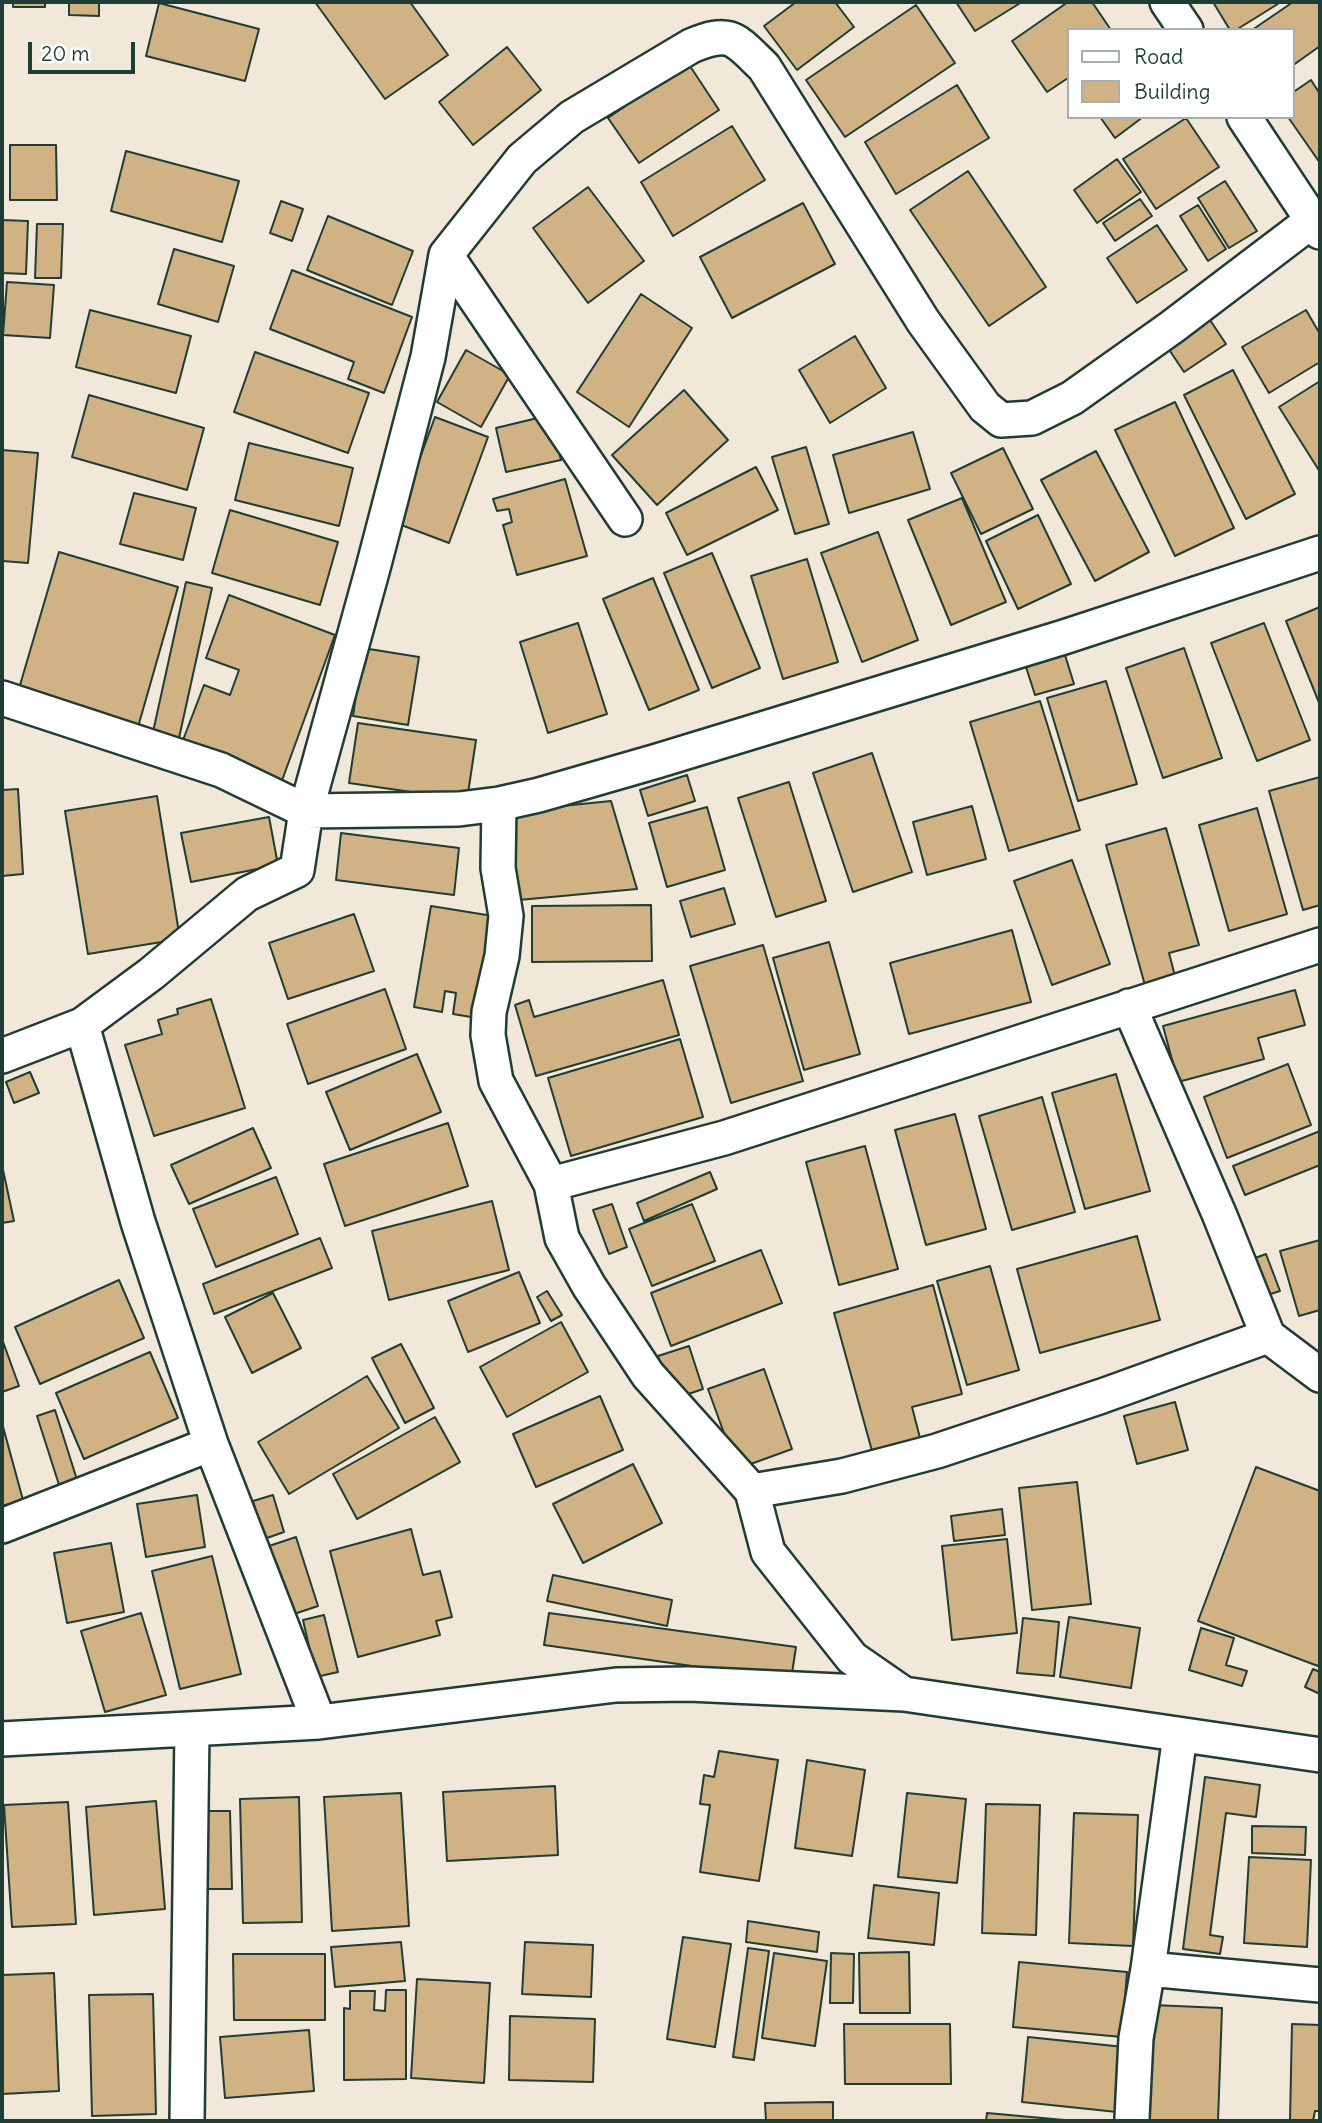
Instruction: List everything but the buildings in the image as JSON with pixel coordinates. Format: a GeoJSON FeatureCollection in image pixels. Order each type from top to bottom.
{"type":"FeatureCollection","features":[{"type":"Feature","properties":{"kind":"street"},"geometry":{"type":"LineString","coordinates":[[1167,2],[1185,28]]}},
{"type":"Feature","properties":{"kind":"street"},"geometry":{"type":"LineString","coordinates":[[2,1056],[82,1026],[151,974],[247,894],[297,870],[306,811],[428,357],[446,254],[522,159],[572,117],[691,46],[711,37],[727,37],[745,48],[764,67],[923,321],[985,407],[1001,420],[1032,418],[1072,398],[1317,226],[1245,119]]}},
{"type":"Feature","properties":{"kind":"street"},"geometry":{"type":"LineString","coordinates":[[446,254],[625,519]]}},
{"type":"Feature","properties":{"kind":"street"},"geometry":{"type":"LineString","coordinates":[[2,698],[221,769],[306,811],[459,808],[499,804],[657,761],[1011,653],[1320,553]]}},
{"type":"Feature","properties":{"kind":"street"},"geometry":{"type":"LineString","coordinates":[[499,804],[498,869],[506,916],[502,956],[489,1012],[488,1035],[496,1081],[551,1184],[562,1238],[589,1286],[648,1375],[752,1491],[768,1552],[852,1658],[904,1694]]}},
{"type":"Feature","properties":{"kind":"street"},"geometry":{"type":"LineString","coordinates":[[551,1184],[724,1139],[1320,945]]}},
{"type":"Feature","properties":{"kind":"street"},"geometry":{"type":"LineString","coordinates":[[1129,1006],[1220,1216],[1268,1336],[1320,1375]]}},
{"type":"Feature","properties":{"kind":"street"},"geometry":{"type":"LineString","coordinates":[[82,1026],[138,1222],[211,1444],[319,1722]]}},
{"type":"Feature","properties":{"kind":"street"},"geometry":{"type":"LineString","coordinates":[[752,1491],[842,1476],[937,1451],[1102,1396],[1268,1336]]}},
{"type":"Feature","properties":{"kind":"street"},"geometry":{"type":"LineString","coordinates":[[2,1526],[211,1444]]}},
{"type":"Feature","properties":{"kind":"street"},"geometry":{"type":"LineString","coordinates":[[2,1739],[319,1722],[616,1685],[689,1684],[904,1694],[1320,1755]]}},
{"type":"Feature","properties":{"kind":"street"},"geometry":{"type":"LineString","coordinates":[[187,2121],[192,1730]]}},
{"type":"Feature","properties":{"kind":"street"},"geometry":{"type":"LineString","coordinates":[[1132,2118],[1136,2038],[1180,1735]]}},
{"type":"Feature","properties":{"kind":"street"},"geometry":{"type":"LineString","coordinates":[[1148,1969],[1320,1985]]}}]}
